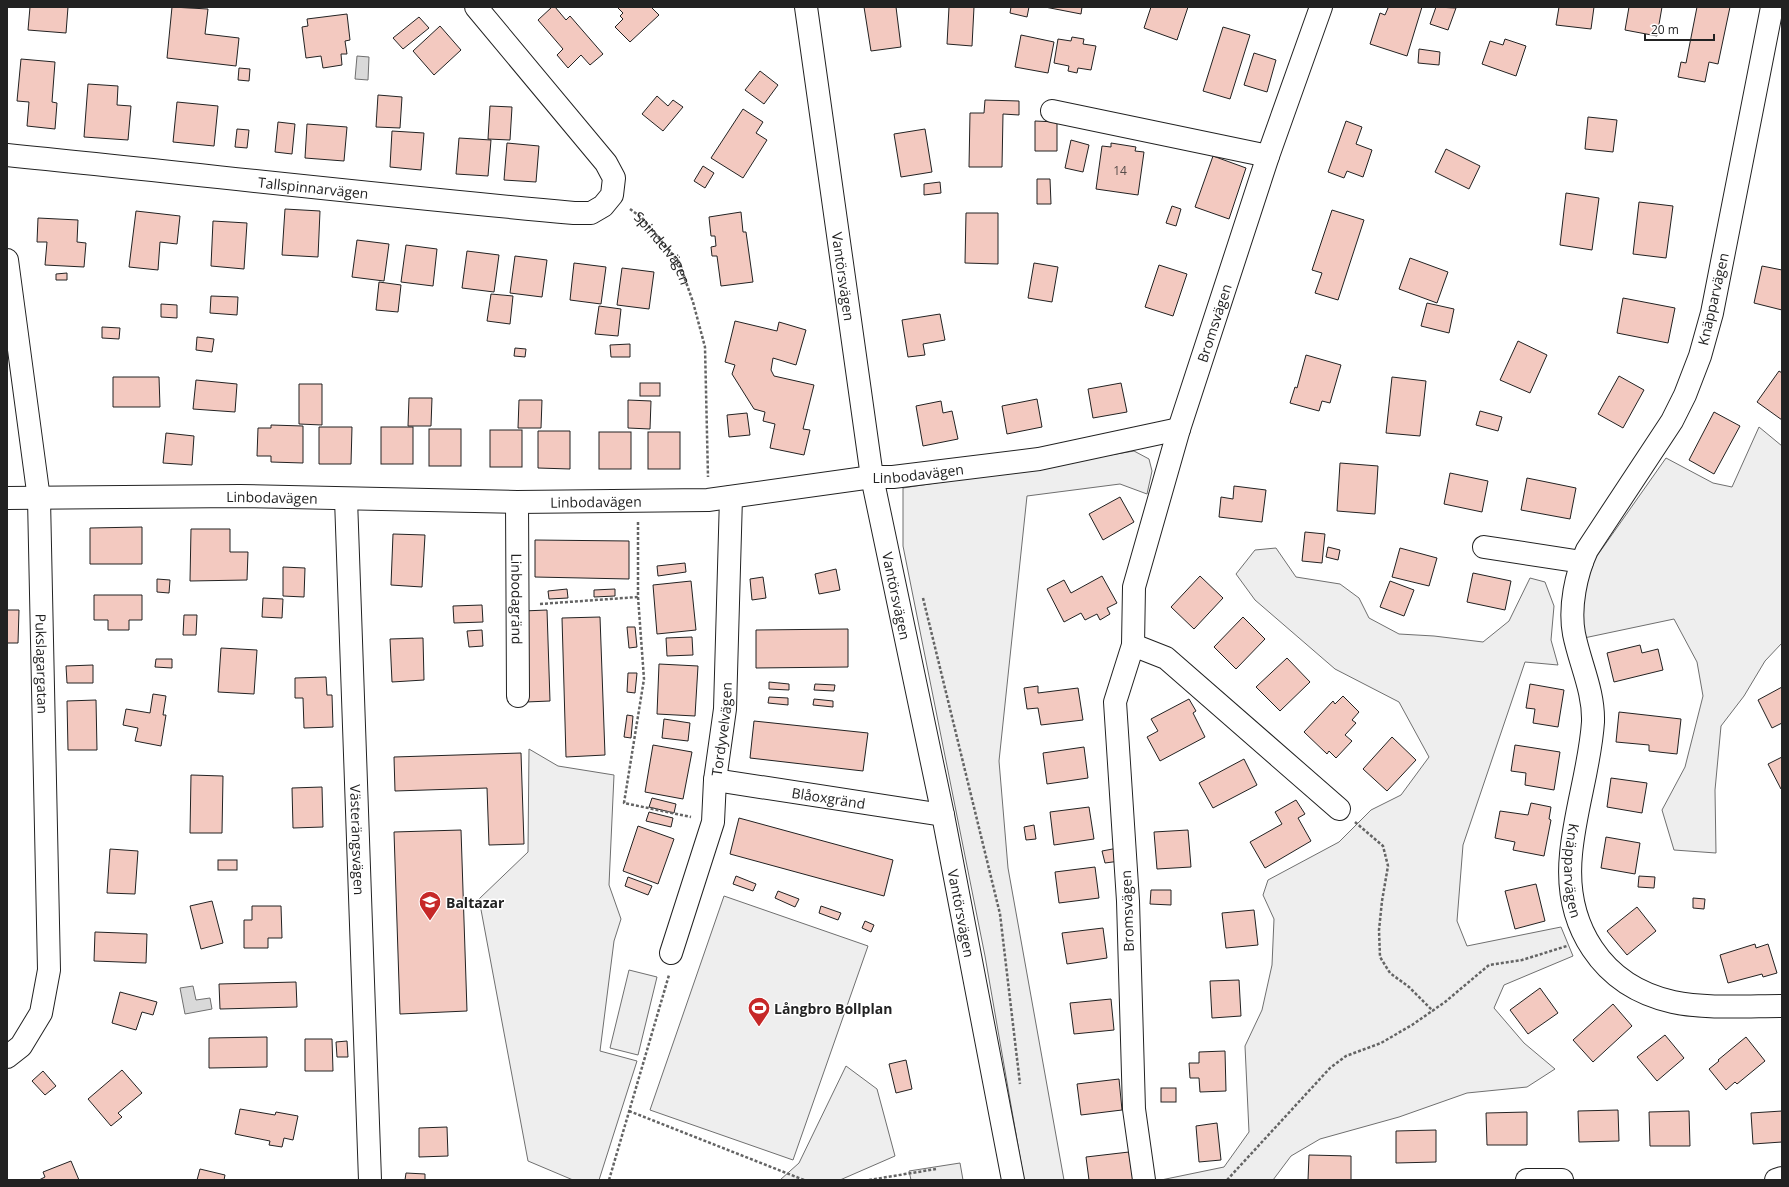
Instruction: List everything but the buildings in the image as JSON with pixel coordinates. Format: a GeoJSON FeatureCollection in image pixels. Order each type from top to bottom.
{"type":"FeatureCollection","features":[{"type":"Feature","properties":{"kind":"street"},"geometry":{"type":"LineString","coordinates":[[476,7],[606,163],[614,178],[612,195]]}},
{"type":"Feature","properties":{"kind":"street","name":"Vantörsvägen"},"geometry":{"type":"LineString","coordinates":[[806,7],[872,477],[943,815],[1012,1180]]}},
{"type":"Feature","properties":{"kind":"street","name":"Bromsvägen"},"geometry":{"type":"LineString","coordinates":[[1144,1180],[1134,1110],[1128,901],[1115,702],[1133,645],[1134,587],[1179,429],[1268,156],[1321,7]]}},
{"type":"Feature","properties":{"kind":"street","name":"Knäpparvägen"},"geometry":{"type":"LineString","coordinates":[[1772,7],[1712,313],[1700,356],[1685,395],[1672,421],[1587,550],[1582,562],[1573,606],[1572,622],[1593,705],[1593,721],[1591,742],[1571,852],[1569,879],[1574,912],[1586,940],[1598,957],[1611,970],[1638,989],[1653,996],[1690,1005],[1782,1006]]}},
{"type":"Feature","properties":{"kind":"street"},"geometry":{"type":"LineString","coordinates":[[1052,111],[1268,156]]}},
{"type":"Feature","properties":{"kind":"street","name":"Tallspinnarvägen"},"geometry":{"type":"LineString","coordinates":[[7,155],[444,201],[574,213],[590,213],[603,206],[612,195]]}},
{"type":"Feature","properties":{"kind":"street","name":"Pukslagargatan"},"geometry":{"type":"LineString","coordinates":[[7,260],[39,499],[48,970],[41,1013],[21,1046],[7,1057]]}},
{"type":"Feature","properties":{"kind":"street","name":"Linbodavägen"},"geometry":{"type":"LineString","coordinates":[[7,498],[39,499],[240,496],[517,502],[638,502],[708,500],[872,477],[893,477],[1039,459],[1179,429]]}},
{"type":"Feature","properties":{"kind":"street","name":"Tordyvelvägen"},"geometry":{"type":"LineString","coordinates":[[671,953],[713,822],[715,780],[725,709],[731,497]]}},
{"type":"Feature","properties":{"kind":"street","name":"Västerängsvägen"},"geometry":{"type":"LineString","coordinates":[[346,499],[370,1180]]}},
{"type":"Feature","properties":{"kind":"street","name":"Linbodagränd"},"geometry":{"type":"LineString","coordinates":[[517,502],[518,696]]}},
{"type":"Feature","properties":{"kind":"street"},"geometry":{"type":"LineString","coordinates":[[1484,547],[1582,562]]}},
{"type":"Feature","properties":{"kind":"street"},"geometry":{"type":"LineString","coordinates":[[1133,645],[1166,658],[1339,810]]}},
{"type":"Feature","properties":{"kind":"street","name":"Blåoxgränd"},"geometry":{"type":"LineString","coordinates":[[715,780],[943,815]]}},
{"type":"Feature","properties":{"kind":"street"},"geometry":{"type":"LineString","coordinates":[[1776,1180],[1782,1178]]}},
{"type":"Feature","properties":{"kind":"street"},"geometry":{"type":"LineString","coordinates":[[1527,1180],[1562,1180]]}},
{"type":"Feature","properties":{"kind":"path","name":"Spindelvägen"},"geometry":{"type":"LineString","coordinates":[[612,195],[642,218],[679,262],[693,302],[705,346],[708,500]]}},
{"type":"Feature","properties":{"kind":"path"},"geometry":{"type":"LineString","coordinates":[[638,502],[638,597],[644,679],[624,803],[713,822]]}},
{"type":"Feature","properties":{"kind":"path"},"geometry":{"type":"LineString","coordinates":[[921,592],[1000,914],[1020,1086]]}},
{"type":"Feature","properties":{"kind":"path"},"geometry":{"type":"LineString","coordinates":[[518,605],[638,597]]}},
{"type":"Feature","properties":{"kind":"path"},"geometry":{"type":"LineString","coordinates":[[1339,810],[1384,846],[1388,866],[1379,930],[1380,958],[1390,973],[1409,987],[1432,1011]]}},
{"type":"Feature","properties":{"kind":"path"},"geometry":{"type":"LineString","coordinates":[[1228,1180],[1330,1068],[1346,1056],[1381,1043],[1412,1026],[1489,965],[1522,960],[1586,940]]}},
{"type":"Feature","properties":{"kind":"path"},"geometry":{"type":"LineString","coordinates":[[609,1180],[670,972],[671,953]]}},
{"type":"Feature","properties":{"kind":"path"},"geometry":{"type":"LineString","coordinates":[[629,1111],[804,1180]]}},
{"type":"Feature","properties":{"kind":"path"},"geometry":{"type":"LineString","coordinates":[[869,1180],[936,1169]]}},
{"type":"Feature","properties":{"kind":"shaded area"},"geometry":{"type":"Polygon","coordinates":[[[357,56],[369,57],[368,80],[355,79],[357,56]]]}},
{"type":"Feature","properties":{"kind":"shaded area"},"geometry":{"type":"Polygon","coordinates":[[[1759,427],[1782,446],[1782,643],[1765,661],[1744,696],[1721,726],[1715,790],[1716,853],[1674,850],[1662,810],[1685,767],[1703,696],[1697,662],[1674,619],[1584,638],[1580,580],[1666,458],[1713,483],[1732,487],[1759,427]]]}},
{"type":"Feature","properties":{"kind":"shaded area"},"geometry":{"type":"Polygon","coordinates":[[[1134,451],[1149,459],[1152,471],[1147,494],[1120,484],[1027,496],[999,761],[1008,868],[1064,1180],[1024,1180],[985,956],[903,546],[903,488],[1134,451]]]}},
{"type":"Feature","properties":{"kind":"shaded area"},"geometry":{"type":"Polygon","coordinates":[[[1276,548],[1296,577],[1340,584],[1359,598],[1369,618],[1399,634],[1434,636],[1483,642],[1509,621],[1530,578],[1545,582],[1554,606],[1551,640],[1558,665],[1525,662],[1463,845],[1457,921],[1467,946],[1561,927],[1573,956],[1504,985],[1494,1008],[1524,1043],[1555,1069],[1527,1087],[1467,1093],[1399,1117],[1320,1139],[1291,1156],[1273,1180],[1161,1180],[1224,1167],[1249,1132],[1245,1046],[1262,1010],[1272,965],[1274,919],[1263,895],[1268,880],[1339,842],[1371,810],[1401,795],[1429,757],[1399,702],[1335,669],[1255,600],[1236,574],[1255,550],[1276,548]]]}},
{"type":"Feature","properties":{"kind":"shaded area"},"geometry":{"type":"Polygon","coordinates":[[[529,749],[558,766],[614,775],[609,885],[621,919],[614,941],[600,1051],[637,1061],[599,1180],[573,1180],[528,1161],[479,899],[528,852],[529,749]]]}},
{"type":"Feature","properties":{"kind":"shaded area","name":"Långbro Bollplan"},"geometry":{"type":"Polygon","coordinates":[[[724,896],[868,946],[793,1160],[650,1110],[724,896]]]}},
{"type":"Feature","properties":{"kind":"shaded area"},"geometry":{"type":"Polygon","coordinates":[[[629,970],[657,977],[638,1055],[610,1048],[629,970]]]}},
{"type":"Feature","properties":{"kind":"shaded area"},"geometry":{"type":"Polygon","coordinates":[[[193,986],[196,1000],[210,998],[212,1009],[185,1014],[180,988],[193,986]]]}},
{"type":"Feature","properties":{"kind":"shaded area"},"geometry":{"type":"Polygon","coordinates":[[[846,1066],[877,1089],[895,1156],[840,1180],[780,1180],[799,1163],[846,1066]]]}},
{"type":"Feature","properties":{"kind":"shaded area"},"geometry":{"type":"Polygon","coordinates":[[[960,1163],[963,1180],[911,1180],[909,1171],[960,1163]]]}},
{"type":"Feature","properties":{"kind":"place","name":"Baltazar"},"geometry":{"type":"Point","coordinates":[430,922]}},
{"type":"Feature","properties":{"kind":"place","name":"Långbro Bollplan"},"geometry":{"type":"Point","coordinates":[759,1028]}}]}
